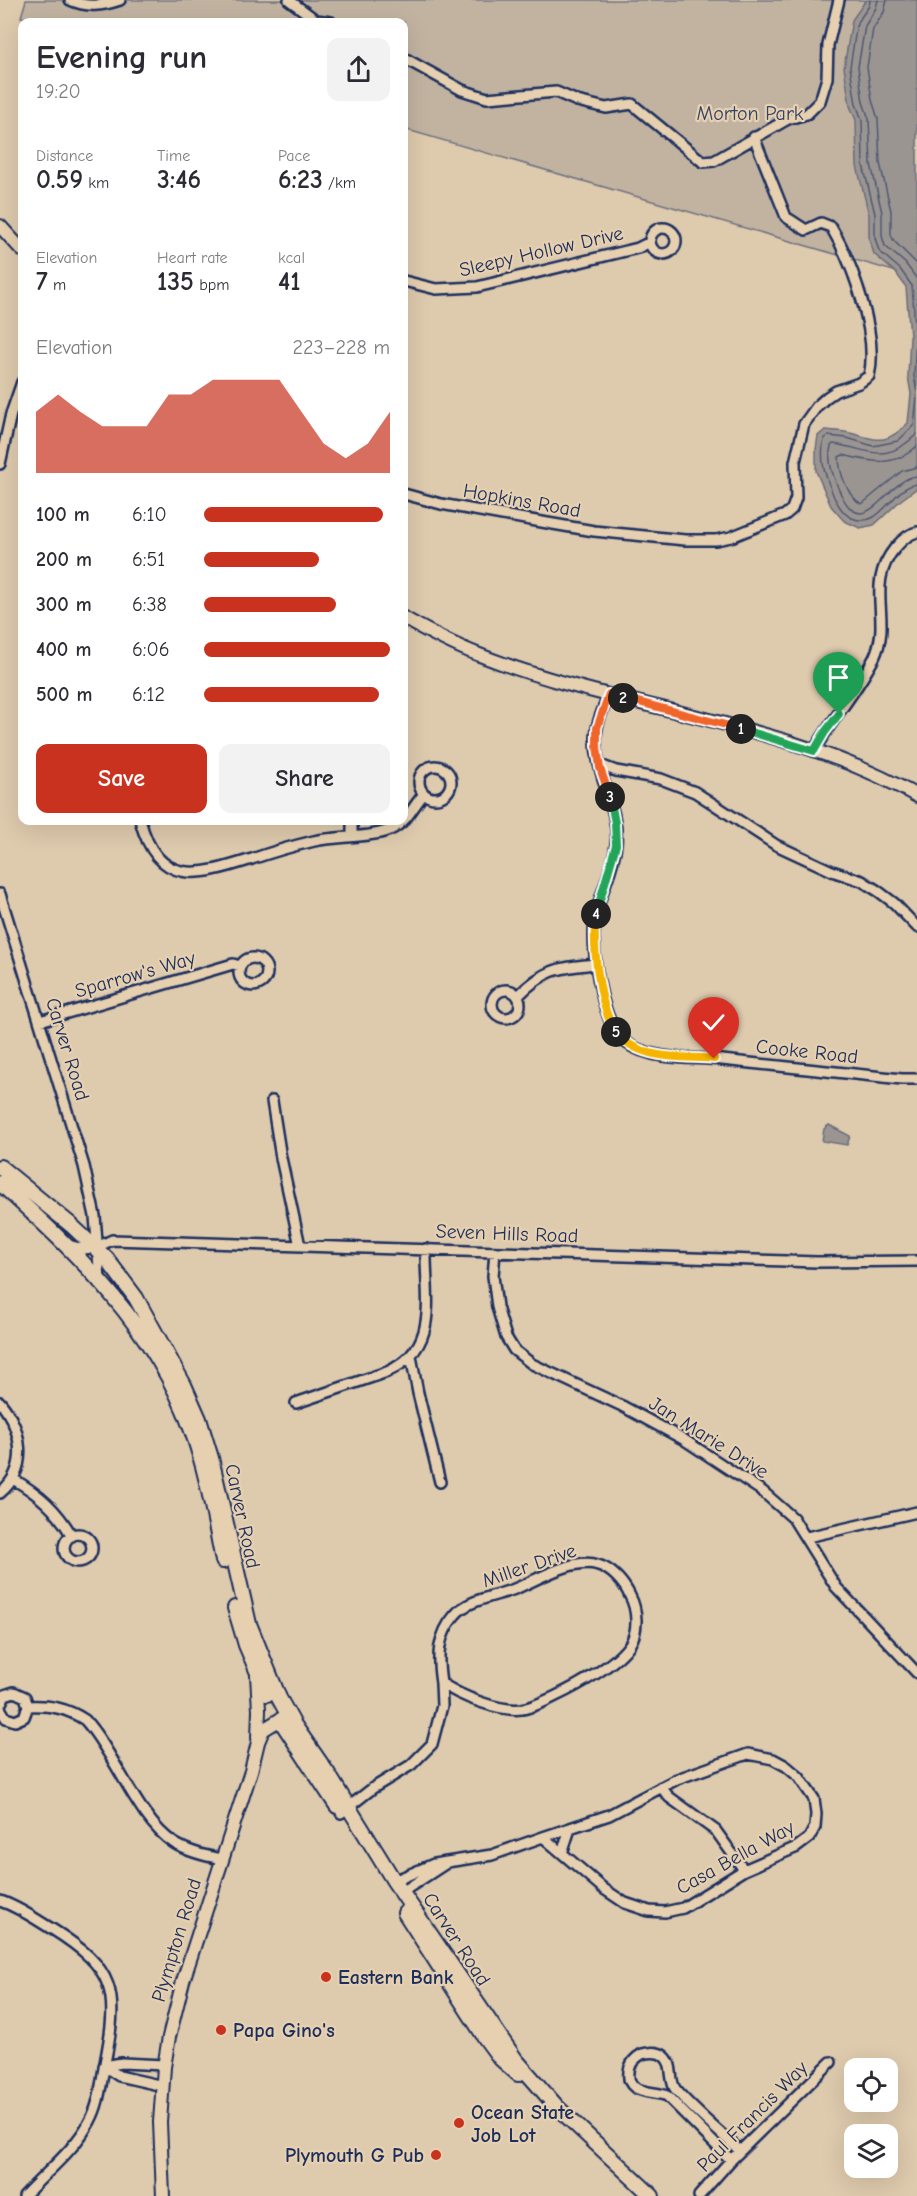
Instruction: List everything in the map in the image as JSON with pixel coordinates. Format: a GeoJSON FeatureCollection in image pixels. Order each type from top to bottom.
{"type":"FeatureCollection","features":[{"type":"Feature","properties":{"kind":"highway"},"geometry":{"type":"LineString","coordinates":[[0,1167],[97,1247]]}},
{"type":"Feature","properties":{"kind":"highway","name":"Carver Road"},"geometry":{"type":"LineString","coordinates":[[0,1183],[68,1245],[100,1280],[151,1347],[184,1409],[204,1472],[240,1626],[256,1670],[486,2039],[516,2073],[550,2100],[652,2196]]}},
{"type":"Feature","properties":{"kind":"highway","name":"Carver Road"},"geometry":{"type":"LineString","coordinates":[[97,1247],[125,1282],[146,1315],[184,1385],[199,1419],[214,1472],[246,1614],[284,1717]]}},
{"type":"Feature","properties":{"kind":"highway","name":"Carver Road"},"geometry":{"type":"LineString","coordinates":[[345,1811],[505,2045],[550,2100]]}},
{"type":"Feature","properties":{"kind":"main road"},"geometry":{"type":"LineString","coordinates":[[0,226],[18,246]]}},
{"type":"Feature","properties":{"kind":"main road"},"geometry":{"type":"LineString","coordinates":[[408,620],[477,654],[534,674],[783,740],[864,770],[917,796]]}},
{"type":"Feature","properties":{"kind":"main road"},"geometry":{"type":"LineString","coordinates":[[256,1670],[259,1710],[258,1742]]}},
{"type":"Feature","properties":{"kind":"main road","name":"Plympton Road"},"geometry":{"type":"LineString","coordinates":[[163,2196],[160,2122],[164,2065],[180,1989],[251,1771],[258,1742],[263,1730],[284,1717]]}},
{"type":"Feature","properties":{"kind":"street"},"geometry":{"type":"LineString","coordinates":[[70,0],[94,6],[120,0]]}},
{"type":"Feature","properties":{"kind":"street"},"geometry":{"type":"LineString","coordinates":[[289,0],[313,18]]}},
{"type":"Feature","properties":{"kind":"street"},"geometry":{"type":"LineString","coordinates":[[408,60],[462,90],[487,98],[556,92],[577,101],[606,108],[632,104],[703,162],[714,161],[724,157],[754,136],[788,119],[807,114],[820,101],[827,78],[828,45],[839,0]]}},
{"type":"Feature","properties":{"kind":"street","name":"Hopkins Road"},"geometry":{"type":"LineString","coordinates":[[408,495],[479,512],[591,530],[685,540],[716,540],[738,535],[785,515],[792,509],[796,498],[795,462],[804,424],[827,397],[869,376],[872,364],[870,340],[848,260],[831,227],[821,223],[806,231],[786,217],[754,136]]}},
{"type":"Feature","properties":{"kind":"street","name":"Sleepy Hollow Drive"},"geometry":{"type":"LineString","coordinates":[[408,283],[419,287],[436,289],[477,288],[638,248],[650,242]]}},
{"type":"Feature","properties":{"kind":"street"},"geometry":{"type":"LineString","coordinates":[[0,462],[18,394]]}},
{"type":"Feature","properties":{"kind":"street"},"geometry":{"type":"LineString","coordinates":[[814,751],[874,657],[881,627],[879,589],[883,568],[897,544],[917,532]]}},
{"type":"Feature","properties":{"kind":"street","name":"Cooke Road"},"geometry":{"type":"LineString","coordinates":[[609,694],[597,728],[597,746],[600,765],[612,804],[616,834],[614,855],[597,908],[594,936],[596,964],[612,1026],[625,1041],[643,1051],[663,1056],[902,1079],[917,1078]]}},
{"type":"Feature","properties":{"kind":"street"},"geometry":{"type":"LineString","coordinates":[[600,765],[616,771],[661,779],[695,792],[776,845],[878,891],[894,903],[917,927]]}},
{"type":"Feature","properties":{"kind":"street"},"geometry":{"type":"LineString","coordinates":[[408,817],[424,794]]}},
{"type":"Feature","properties":{"kind":"street"},"geometry":{"type":"LineString","coordinates":[[142,825],[147,842],[159,858],[173,868],[190,873],[207,872],[300,845],[352,835],[377,833],[398,825]]}},
{"type":"Feature","properties":{"kind":"street"},"geometry":{"type":"LineString","coordinates":[[351,825],[352,835]]}},
{"type":"Feature","properties":{"kind":"street","name":"Carver Road"},"geometry":{"type":"LineString","coordinates":[[0,894],[84,1166],[95,1216],[97,1247]]}},
{"type":"Feature","properties":{"kind":"street","name":"Sparrow's Way"},"geometry":{"type":"LineString","coordinates":[[40,1021],[233,964],[240,966]]}},
{"type":"Feature","properties":{"kind":"street"},"geometry":{"type":"LineString","coordinates":[[518,996],[532,981],[548,972],[596,964]]}},
{"type":"Feature","properties":{"kind":"street"},"geometry":{"type":"LineString","coordinates":[[272,1101],[281,1158],[300,1246]]}},
{"type":"Feature","properties":{"kind":"street","name":"Seven Hills Road"},"geometry":{"type":"LineString","coordinates":[[68,1245],[84,1249],[97,1247],[112,1240],[828,1262],[917,1262]]}},
{"type":"Feature","properties":{"kind":"street"},"geometry":{"type":"LineString","coordinates":[[97,1247],[100,1280]]}},
{"type":"Feature","properties":{"kind":"street"},"geometry":{"type":"LineString","coordinates":[[296,1403],[387,1372],[400,1366],[420,1346],[427,1321],[426,1249]]}},
{"type":"Feature","properties":{"kind":"street","name":"Jan Marie Drive"},"geometry":{"type":"LineString","coordinates":[[495,1252],[494,1276],[497,1307],[506,1337],[521,1357],[648,1419],[762,1491],[793,1518],[807,1537],[836,1587],[917,1673]]}},
{"type":"Feature","properties":{"kind":"street"},"geometry":{"type":"LineString","coordinates":[[411,1356],[440,1482]]}},
{"type":"Feature","properties":{"kind":"street"},"geometry":{"type":"LineString","coordinates":[[0,1402],[11,1418],[18,1437],[19,1467],[14,1479],[0,1493]]}},
{"type":"Feature","properties":{"kind":"street"},"geometry":{"type":"LineString","coordinates":[[14,1479],[37,1493],[53,1509],[72,1536]]}},
{"type":"Feature","properties":{"kind":"street"},"geometry":{"type":"LineString","coordinates":[[807,1537],[917,1512]]}},
{"type":"Feature","properties":{"kind":"street","name":"Miller Drive"},"geometry":{"type":"LineString","coordinates":[[345,1811],[373,1788],[411,1765],[432,1744],[442,1706],[438,1666],[440,1640],[457,1612],[471,1604],[561,1569],[589,1563],[600,1565],[612,1572],[627,1589],[634,1603],[636,1616],[634,1631],[626,1649],[595,1674],[540,1703],[521,1709],[502,1707],[456,1693],[441,1683]]}},
{"type":"Feature","properties":{"kind":"street"},"geometry":{"type":"LineString","coordinates":[[14,1692],[25,1697],[28,1706],[24,1717],[15,1721],[4,1716],[0,1706],[5,1695],[14,1692]]}},
{"type":"Feature","properties":{"kind":"street"},"geometry":{"type":"LineString","coordinates":[[28,1706],[57,1707],[85,1720],[145,1812],[165,1836],[189,1851],[222,1859]]}},
{"type":"Feature","properties":{"kind":"street","name":"Casa Bella Way"},"geometry":{"type":"LineString","coordinates":[[398,1887],[447,1862],[492,1856],[543,1837],[609,1815],[677,1779],[748,1754],[773,1760],[786,1766],[799,1777],[814,1798],[816,1814],[815,1827],[809,1838],[797,1846],[744,1870],[683,1908],[665,1912],[649,1911],[625,1903],[604,1889],[543,1837]]}},
{"type":"Feature","properties":{"kind":"street"},"geometry":{"type":"LineString","coordinates":[[661,1787],[669,1797],[716,1832],[744,1870]]}},
{"type":"Feature","properties":{"kind":"street"},"geometry":{"type":"LineString","coordinates":[[562,1853],[570,1828]]}},
{"type":"Feature","properties":{"kind":"street"},"geometry":{"type":"LineString","coordinates":[[0,1901],[16,1908],[87,1953],[104,1974],[109,1985],[111,2005],[110,2037],[97,2105],[69,2152],[24,2196]]}},
{"type":"Feature","properties":{"kind":"street"},"geometry":{"type":"LineString","coordinates":[[731,2160],[667,2096],[660,2093],[646,2093],[632,2084],[629,2072],[631,2064],[639,2056],[650,2052],[666,2057],[671,2067],[675,2088],[740,2151]]}},
{"type":"Feature","properties":{"kind":"street","name":"Paul Francis Way"},"geometry":{"type":"LineString","coordinates":[[699,2196],[731,2160],[831,2062]]}},
{"type":"Feature","properties":{"kind":"street"},"geometry":{"type":"LineString","coordinates":[[104,2066],[122,2063],[164,2065]]}},
{"type":"Feature","properties":{"kind":"street"},"geometry":{"type":"LineString","coordinates":[[104,2066],[119,2076],[163,2086]]}},
{"type":"Feature","properties":{"kind":"green space","name":"Morton Park"},"geometry":{"type":"Polygon","coordinates":[[[26,0],[864,0],[861,61],[907,275],[408,130],[408,18],[21,17],[26,0]]]}},
{"type":"Feature","properties":{"kind":"water"},"geometry":{"type":"Polygon","coordinates":[[[866,0],[917,0],[917,488],[874,525],[860,528],[844,521],[831,506],[816,471],[818,436],[825,430],[847,432],[875,439],[887,438],[908,423],[911,394],[908,376],[910,337],[906,287],[896,273],[874,254],[869,238],[869,215],[857,166],[856,120],[850,106],[844,67],[852,20],[866,0]]]}},
{"type":"Feature","properties":{"kind":"water"},"geometry":{"type":"Polygon","coordinates":[[[829,1125],[850,1136],[847,1145],[822,1141],[824,1129],[829,1125]]]}},
{"type":"Feature","properties":{"kind":"place","name":"Eastern Bank"},"geometry":{"type":"Point","coordinates":[326,1977]}},
{"type":"Feature","properties":{"kind":"place","name":"Papa Gino's"},"geometry":{"type":"Point","coordinates":[221,2030]}},
{"type":"Feature","properties":{"kind":"place","name":"Ocean State Job Lot"},"geometry":{"type":"Point","coordinates":[459,2123]}},
{"type":"Feature","properties":{"kind":"place","name":"Plymouth G Pub"},"geometry":{"type":"Point","coordinates":[436,2155]}},
{"type":"Feature","properties":{"kind":"route"},"geometry":{"type":"LineString","coordinates":[[714,1059],[663,1056],[643,1051],[620,1037],[608,1017],[596,966],[594,936],[597,908],[616,845],[614,812],[600,768],[597,746],[597,728],[609,694],[783,740],[814,751],[839,714]]}}]}
